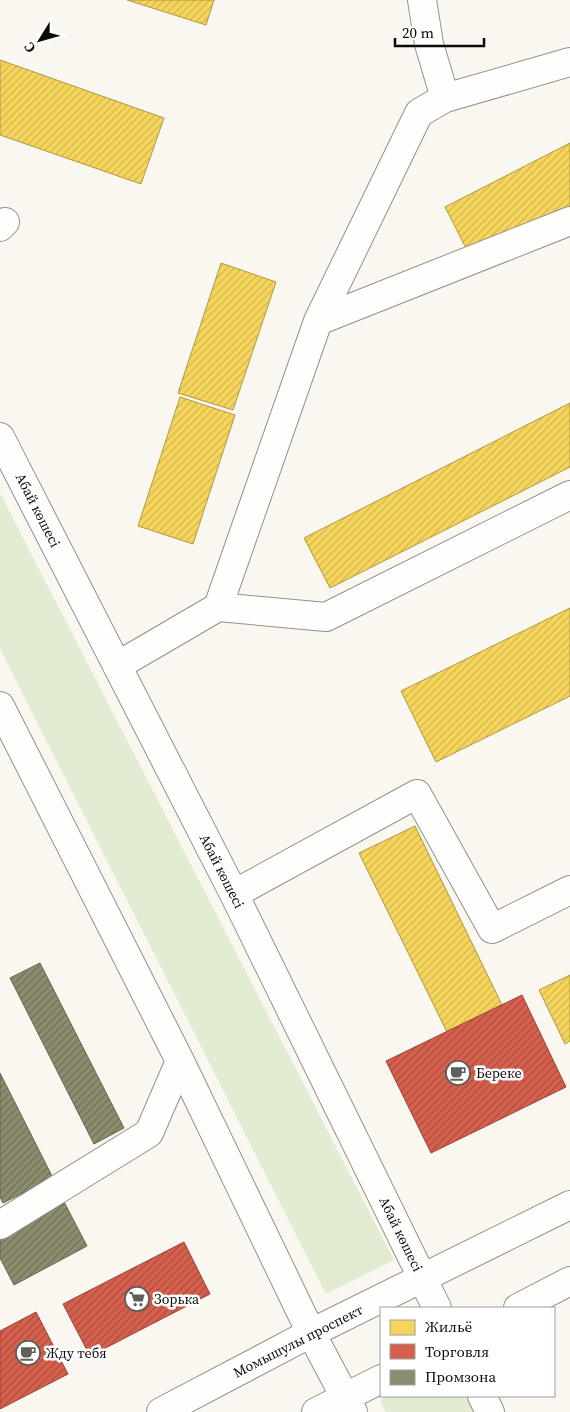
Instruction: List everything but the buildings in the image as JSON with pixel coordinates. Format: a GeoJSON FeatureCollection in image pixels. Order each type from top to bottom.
{"type":"FeatureCollection","features":[{"type":"Feature","properties":{"kind":"street"},"geometry":{"type":"LineString","coordinates":[[422,0],[429,44],[445,98]]}},
{"type":"Feature","properties":{"kind":"street"},"geometry":{"type":"LineString","coordinates":[[218,608],[318,321],[419,113],[445,98],[570,62]]}},
{"type":"Feature","properties":{"kind":"street"},"geometry":{"type":"LineString","coordinates":[[318,321],[570,221]]}},
{"type":"Feature","properties":{"kind":"street","name":"Абай көшесі"},"geometry":{"type":"LineString","coordinates":[[0,437],[234,894],[436,1307]]}},
{"type":"Feature","properties":{"kind":"street"},"geometry":{"type":"LineString","coordinates":[[117,666],[218,608],[326,617],[570,495]]}},
{"type":"Feature","properties":{"kind":"street"},"geometry":{"type":"LineString","coordinates":[[0,706],[180,1061],[311,1333],[349,1405]]}},
{"type":"Feature","properties":{"kind":"street"},"geometry":{"type":"LineString","coordinates":[[234,894],[417,794],[492,929],[570,890]]}},
{"type":"Feature","properties":{"kind":"street"},"geometry":{"type":"LineString","coordinates":[[0,1225],[149,1133],[180,1061]]}},
{"type":"Feature","properties":{"kind":"street","name":"Момышулы проспект"},"geometry":{"type":"LineString","coordinates":[[160,1412],[311,1333],[423,1280],[570,1205]]}},
{"type":"Feature","properties":{"kind":"street"},"geometry":{"type":"LineString","coordinates":[[520,1307],[567,1285]]}},
{"type":"Feature","properties":{"kind":"street"},"geometry":{"type":"LineString","coordinates":[[316,1412],[349,1405],[380,1380]]}},
{"type":"Feature","properties":{"kind":"street"},"geometry":{"type":"LineString","coordinates":[[482,1397],[490,1412]]}},
{"type":"Feature","properties":{"kind":"green space"},"geometry":{"type":"Polygon","coordinates":[[[0,493],[394,1260],[326,1294],[0,649],[0,493]]]}},
{"type":"Feature","properties":{"kind":"green space"},"geometry":{"type":"Polygon","coordinates":[[[385,1397],[468,1397],[475,1412],[386,1412],[380,1400],[385,1397]]]}},
{"type":"Feature","properties":{"kind":"place","name":"Береке"},"geometry":{"type":"Point","coordinates":[458,1073]}},
{"type":"Feature","properties":{"kind":"place","name":"Зорька"},"geometry":{"type":"Point","coordinates":[137,1299]}},
{"type":"Feature","properties":{"kind":"place","name":"Жду тебя"},"geometry":{"type":"Point","coordinates":[28,1353]}}]}
